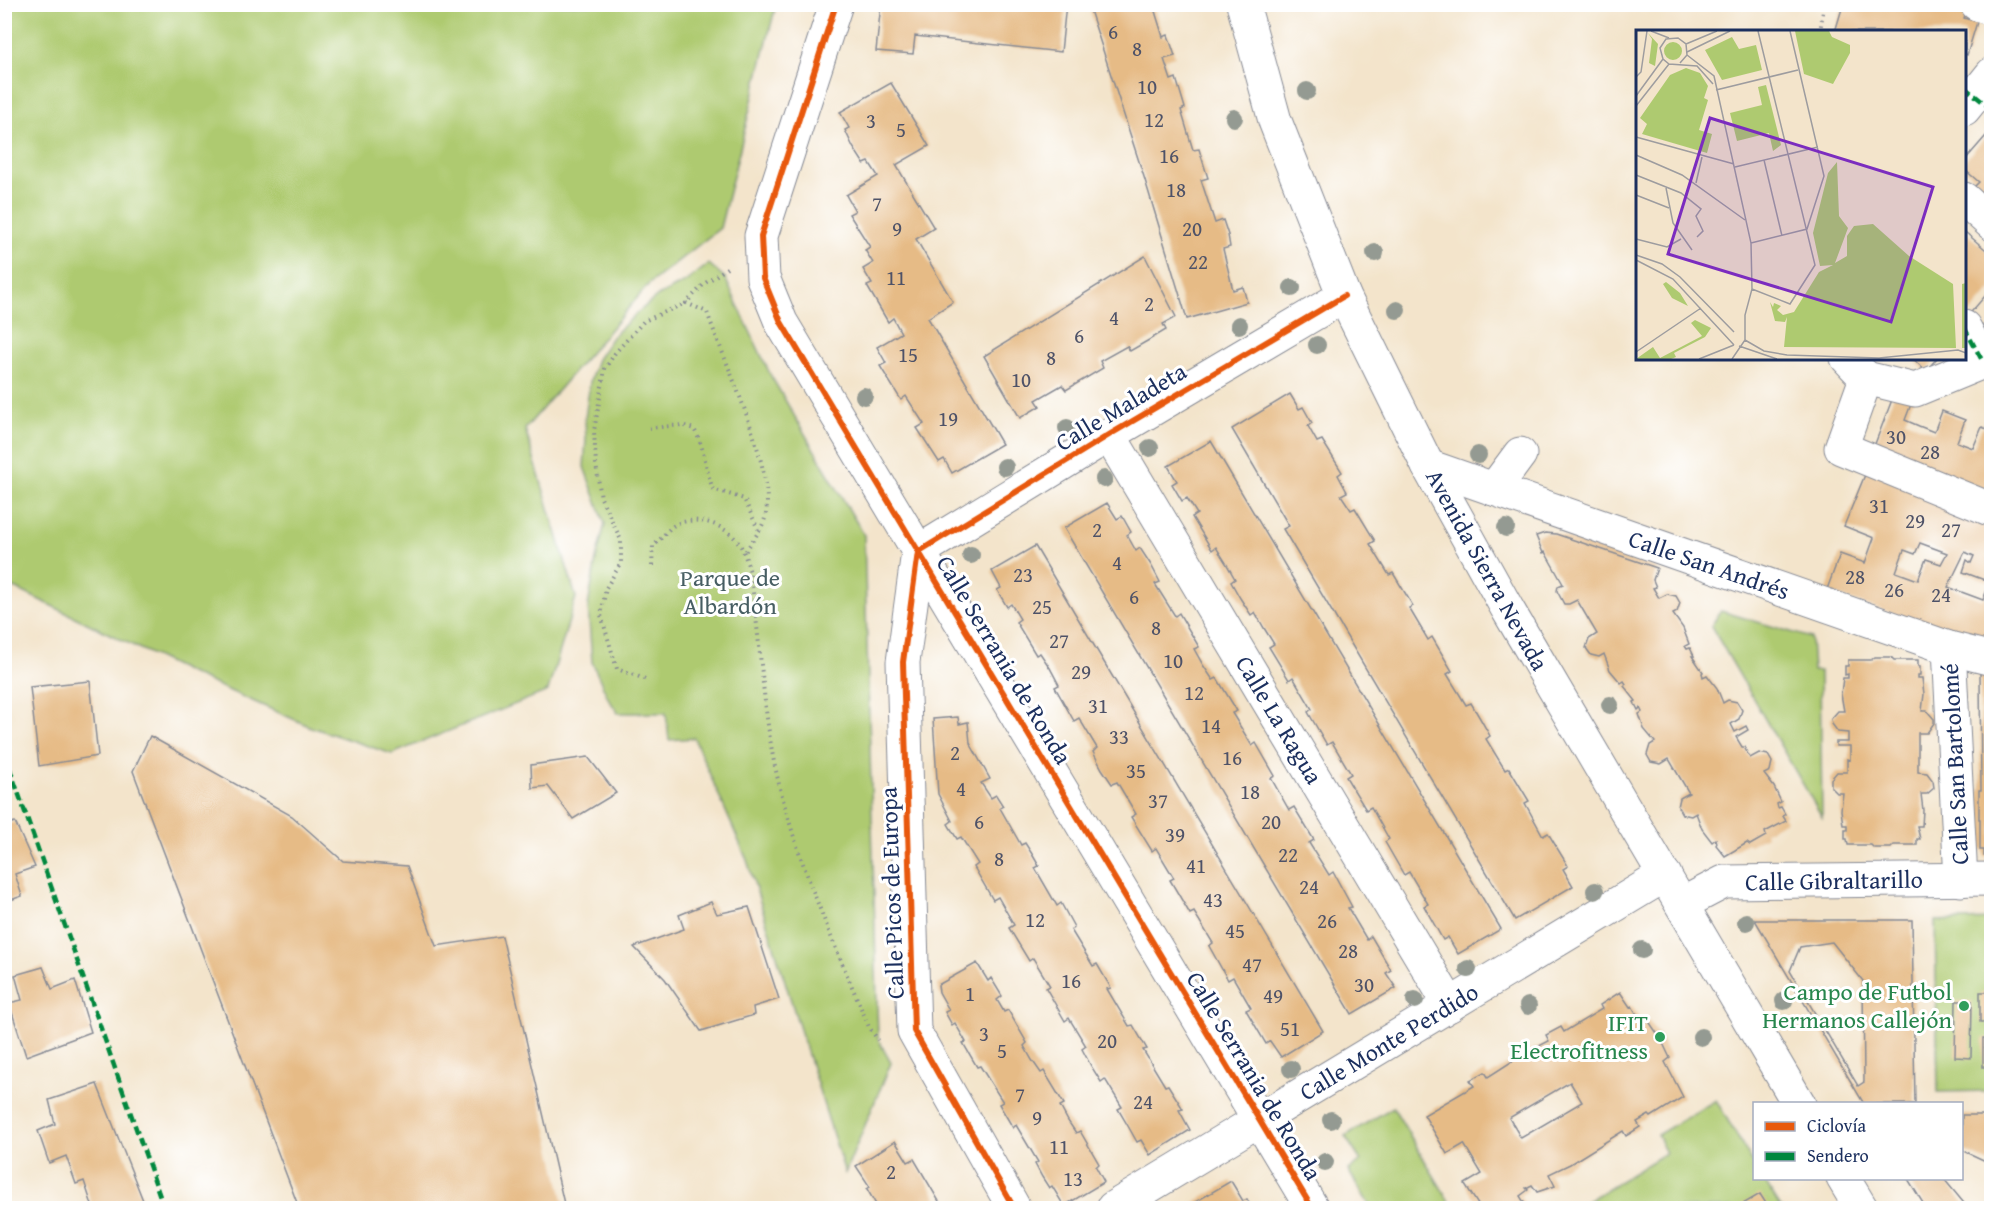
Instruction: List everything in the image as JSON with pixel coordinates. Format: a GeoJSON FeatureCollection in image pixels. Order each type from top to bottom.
{"type":"FeatureCollection","features":[{"type":"Feature","properties":{"kind":"street","name":"Calle Serrania de Ronda"},"geometry":{"type":"LineString","coordinates":[[836,4],[761,236],[763,278],[781,322],[1312,1209]]}},
{"type":"Feature","properties":{"kind":"street","name":"Avenida Sierra Nevada"},"geometry":{"type":"LineString","coordinates":[[1243,4],[1275,121],[1344,296],[1428,466],[1508,610],[1798,1102]]}},
{"type":"Feature","properties":{"kind":"street"},"geometry":{"type":"LineString","coordinates":[[1977,4],[1992,9]]}},
{"type":"Feature","properties":{"kind":"street"},"geometry":{"type":"LineString","coordinates":[[1966,201],[1992,225]]}},
{"type":"Feature","properties":{"kind":"street","name":"Calle Maladeta"},"geometry":{"type":"LineString","coordinates":[[918,552],[1109,435],[1344,296]]}},
{"type":"Feature","properties":{"kind":"street"},"geometry":{"type":"LineString","coordinates":[[1966,329],[1983,362],[1915,390],[1856,368],[1841,448],[1992,510]]}},
{"type":"Feature","properties":{"kind":"street","name":"Calle La Ragua"},"geometry":{"type":"LineString","coordinates":[[1109,435],[1450,1005]]}},
{"type":"Feature","properties":{"kind":"street"},"geometry":{"type":"LineString","coordinates":[[1494,489],[1520,454]]}},
{"type":"Feature","properties":{"kind":"street","name":"Calle San Andrés"},"geometry":{"type":"LineString","coordinates":[[1428,466],[1949,648],[1992,659]]}},
{"type":"Feature","properties":{"kind":"street","name":"Calle Picos de Europa"},"geometry":{"type":"LineString","coordinates":[[918,552],[903,662],[914,1031],[1014,1209]]}},
{"type":"Feature","properties":{"kind":"street","name":"Calle San Bartolomé"},"geometry":{"type":"LineString","coordinates":[[1949,648],[1976,880]]}},
{"type":"Feature","properties":{"kind":"street","name":"Calle Monte Perdido"},"geometry":{"type":"LineString","coordinates":[[1113,1209],[1665,875]]}},
{"type":"Feature","properties":{"kind":"street","name":"Calle Gibraltarillo"},"geometry":{"type":"LineString","coordinates":[[1682,904],[1724,882],[1976,880]]}},
{"type":"Feature","properties":{"kind":"street"},"geometry":{"type":"LineString","coordinates":[[1845,1180],[1861,1209]]}},
{"type":"Feature","properties":{"kind":"path"},"geometry":{"type":"LineString","coordinates":[[1820,30],[1824,4]]}},
{"type":"Feature","properties":{"kind":"path"},"geometry":{"type":"LineString","coordinates":[[645,679],[617,669],[602,615],[606,588],[621,563],[621,540],[602,498],[596,464],[594,431],[605,369],[615,353],[644,321],[686,303],[704,284],[730,266]]}},
{"type":"Feature","properties":{"kind":"path"},"geometry":{"type":"LineString","coordinates":[[686,303],[707,312],[758,449],[767,496],[765,519],[744,554]]}},
{"type":"Feature","properties":{"kind":"path"},"geometry":{"type":"LineString","coordinates":[[649,428],[682,425],[694,429],[701,444],[713,489],[744,499],[758,530]]}},
{"type":"Feature","properties":{"kind":"path"},"geometry":{"type":"LineString","coordinates":[[652,566],[653,546],[673,527],[685,522],[712,523],[730,532],[741,546],[752,581],[774,760],[782,796],[817,900],[852,986],[869,1027],[884,1043]]}},
{"type":"Feature","properties":{"kind":"green space"},"geometry":{"type":"Polygon","coordinates":[[[5,4],[776,5],[720,228],[649,284],[525,429],[576,597],[548,691],[392,754],[311,727],[194,675],[17,589],[5,586],[5,4]]]}},
{"type":"Feature","properties":{"kind":"green space","name":"Parque de Albardón"},"geometry":{"type":"Polygon","coordinates":[[[709,264],[725,278],[771,376],[864,535],[878,1039],[891,1063],[845,1173],[747,860],[694,738],[669,740],[666,713],[618,713],[608,698],[592,662],[588,606],[605,524],[584,467],[585,418],[590,382],[597,359],[612,337],[658,296],[685,282],[709,264]]]}},
{"type":"Feature","properties":{"kind":"green space"},"geometry":{"type":"Polygon","coordinates":[[[1721,611],[1811,638],[1813,671],[1820,671],[1822,817],[1711,626],[1721,611]]]}},
{"type":"Feature","properties":{"kind":"green space","name":"Campo de Futbol Hermanos Callejón"},"geometry":{"type":"Polygon","coordinates":[[[1991,919],[1991,1091],[1938,1092],[1935,921],[1991,919]]]}},
{"type":"Feature","properties":{"kind":"green space"},"geometry":{"type":"Polygon","coordinates":[[[1716,1100],[1753,1163],[1753,1180],[1764,1180],[1781,1208],[1576,1208],[1666,1153],[1657,1135],[1716,1100]]]}},
{"type":"Feature","properties":{"kind":"green space"},"geometry":{"type":"Polygon","coordinates":[[[1393,1107],[1453,1208],[1371,1208],[1348,1170],[1361,1161],[1345,1136],[1393,1107]]]}},
{"type":"Feature","properties":{"kind":"building"},"geometry":{"type":"Polygon","coordinates":[[[881,4],[1066,4],[1061,52],[915,36],[913,54],[876,51],[881,4]]]}},
{"type":"Feature","properties":{"kind":"building"},"geometry":{"type":"Polygon","coordinates":[[[1088,4],[1158,4],[1159,7],[1154,8],[1163,37],[1168,35],[1175,56],[1164,59],[1171,80],[1176,78],[1185,108],[1181,110],[1193,150],[1199,149],[1208,178],[1201,180],[1215,223],[1223,220],[1228,235],[1230,247],[1223,249],[1233,290],[1243,287],[1247,302],[1187,319],[1088,4]]]}},
{"type":"Feature","properties":{"kind":"building"},"geometry":{"type":"Polygon","coordinates":[[[1927,4],[1950,4],[1967,10],[1964,18],[1977,22],[1967,55],[1966,30],[1836,30],[1843,5],[1927,6],[1927,4]]]}},
{"type":"Feature","properties":{"kind":"building"},"geometry":{"type":"Polygon","coordinates":[[[891,83],[929,146],[896,165],[934,228],[916,239],[953,302],[928,318],[1002,444],[952,473],[944,459],[939,462],[917,428],[924,424],[906,396],[901,400],[880,366],[886,363],[877,347],[901,333],[893,318],[888,322],[867,286],[872,284],[863,269],[873,263],[865,250],[870,247],[849,214],[855,211],[846,195],[878,176],[869,162],[864,164],[853,147],[845,130],[849,128],[840,112],[891,83]]]}},
{"type":"Feature","properties":{"kind":"building"},"geometry":{"type":"Polygon","coordinates":[[[1992,129],[1992,193],[1985,188],[1978,196],[1971,190],[1979,182],[1966,171],[1966,159],[1992,129]]]}},
{"type":"Feature","properties":{"kind":"building"},"geometry":{"type":"Polygon","coordinates":[[[1966,233],[1992,255],[1992,288],[1966,318],[1966,233]]]}},
{"type":"Feature","properties":{"kind":"building"},"geometry":{"type":"Polygon","coordinates":[[[1145,256],[1176,317],[1163,324],[1166,330],[1130,351],[1127,346],[1100,361],[1103,368],[1066,390],[1062,385],[1036,400],[1040,406],[1020,418],[984,356],[1145,256]]]}},
{"type":"Feature","properties":{"kind":"building"},"geometry":{"type":"Polygon","coordinates":[[[1914,360],[1935,360],[1926,371],[1914,360]]]}},
{"type":"Feature","properties":{"kind":"building"},"geometry":{"type":"Polygon","coordinates":[[[1895,392],[1913,399],[1905,420],[1934,432],[1942,411],[1965,420],[1957,442],[1973,448],[1982,427],[1992,431],[1992,500],[1873,449],[1895,392]]]}},
{"type":"Feature","properties":{"kind":"building"},"geometry":{"type":"Polygon","coordinates":[[[1290,394],[1299,409],[1303,407],[1312,423],[1308,426],[1317,442],[1322,440],[1342,472],[1338,475],[1347,492],[1341,495],[1351,510],[1355,508],[1375,541],[1370,544],[1389,575],[1393,573],[1413,606],[1409,608],[1428,640],[1432,637],[1452,671],[1447,674],[1466,705],[1471,703],[1490,736],[1486,739],[1505,770],[1509,768],[1529,801],[1525,803],[1543,836],[1548,833],[1568,866],[1563,869],[1573,886],[1515,920],[1283,529],[1289,526],[1232,429],[1290,394]]]}},
{"type":"Feature","properties":{"kind":"building"},"geometry":{"type":"Polygon","coordinates":[[[1211,441],[1501,929],[1458,954],[1448,937],[1443,940],[1424,906],[1428,904],[1409,872],[1404,875],[1385,842],[1389,839],[1371,807],[1366,810],[1346,777],[1351,774],[1332,742],[1327,745],[1308,712],[1312,709],[1293,677],[1289,680],[1269,647],[1274,644],[1255,612],[1251,615],[1240,598],[1231,582],[1235,579],[1226,563],[1216,547],[1212,550],[1192,517],[1197,514],[1187,498],[1182,501],[1172,484],[1177,481],[1168,466],[1211,441]]]}},
{"type":"Feature","properties":{"kind":"building"},"geometry":{"type":"Polygon","coordinates":[[[1869,465],[1992,523],[1992,645],[1826,592],[1840,554],[1865,563],[1874,538],[1844,526],[1869,465]],[[1920,543],[1915,554],[1904,550],[1896,572],[1918,580],[1926,559],[1941,564],[1947,553],[1920,543]],[[1965,552],[1948,587],[1983,600],[1990,582],[1963,572],[1967,560],[1971,563],[1974,556],[1965,552]]]}},
{"type":"Feature","properties":{"kind":"building"},"geometry":{"type":"Polygon","coordinates":[[[1107,503],[1117,519],[1122,516],[1131,532],[1127,535],[1136,551],[1140,548],[1160,582],[1155,584],[1175,616],[1179,613],[1199,647],[1194,649],[1213,680],[1217,678],[1237,711],[1232,713],[1252,746],[1256,743],[1275,776],[1271,778],[1289,810],[1294,807],[1314,840],[1309,843],[1329,875],[1333,872],[1352,907],[1348,908],[1367,940],[1371,936],[1391,970],[1386,973],[1396,988],[1352,1014],[1064,528],[1107,503]]]}},
{"type":"Feature","properties":{"kind":"building"},"geometry":{"type":"Polygon","coordinates":[[[1545,533],[1556,534],[1657,568],[1653,580],[1656,587],[1653,588],[1659,598],[1667,594],[1676,596],[1680,603],[1677,612],[1673,614],[1683,628],[1689,644],[1685,646],[1687,649],[1690,648],[1694,656],[1692,656],[1703,672],[1703,677],[1707,675],[1717,688],[1723,703],[1728,700],[1737,702],[1742,710],[1739,719],[1731,724],[1735,732],[1746,726],[1748,730],[1736,737],[1750,758],[1759,753],[1768,755],[1772,762],[1770,771],[1764,774],[1774,787],[1781,802],[1777,804],[1778,808],[1781,807],[1786,821],[1765,832],[1766,836],[1750,845],[1747,843],[1725,856],[1716,845],[1716,839],[1712,842],[1702,829],[1696,813],[1691,816],[1682,814],[1678,807],[1680,798],[1689,793],[1669,759],[1661,764],[1651,762],[1647,755],[1650,745],[1655,742],[1644,729],[1639,714],[1642,712],[1640,708],[1638,710],[1634,702],[1636,701],[1624,686],[1626,684],[1624,681],[1621,683],[1610,670],[1604,654],[1599,657],[1591,655],[1586,648],[1589,639],[1597,634],[1577,600],[1564,604],[1557,591],[1558,586],[1563,584],[1545,552],[1543,553],[1536,536],[1545,533]]]}},
{"type":"Feature","properties":{"kind":"building"},"geometry":{"type":"Polygon","coordinates":[[[1035,546],[1323,1031],[1281,1057],[1270,1041],[1266,1044],[1246,1010],[1251,1008],[1233,977],[1228,980],[1209,946],[1213,943],[1194,912],[1190,914],[1170,880],[1174,878],[1156,848],[1152,851],[1131,817],[1136,814],[1117,782],[1112,784],[1102,769],[1093,752],[1097,748],[1079,718],[1074,721],[1055,687],[1059,685],[1050,668],[1040,653],[1036,655],[1016,622],[1020,619],[1011,604],[1007,607],[997,590],[1001,588],[992,571],[1035,546]]]}},
{"type":"Feature","properties":{"kind":"building"},"geometry":{"type":"Polygon","coordinates":[[[1875,657],[1918,660],[1920,675],[1918,678],[1922,678],[1924,694],[1922,711],[1927,711],[1934,719],[1927,733],[1918,733],[1918,772],[1927,773],[1933,781],[1934,788],[1927,794],[1921,794],[1922,826],[1917,826],[1920,839],[1917,839],[1917,845],[1874,848],[1871,845],[1848,845],[1845,839],[1847,825],[1843,825],[1841,810],[1843,793],[1837,793],[1831,787],[1831,779],[1837,772],[1847,772],[1847,759],[1850,760],[1850,746],[1836,746],[1836,742],[1848,742],[1848,733],[1838,732],[1831,719],[1838,711],[1844,711],[1841,694],[1843,678],[1848,678],[1848,674],[1845,675],[1845,666],[1848,666],[1848,660],[1871,660],[1875,657]]]}},
{"type":"Feature","properties":{"kind":"building"},"geometry":{"type":"Polygon","coordinates":[[[1980,672],[1992,676],[1992,856],[1984,856],[1984,850],[1980,850],[1980,672]]]}},
{"type":"Feature","properties":{"kind":"building"},"geometry":{"type":"Polygon","coordinates":[[[90,681],[98,756],[39,766],[30,687],[90,681]]]}},
{"type":"Feature","properties":{"kind":"building"},"geometry":{"type":"Polygon","coordinates":[[[958,717],[959,724],[968,722],[970,743],[990,779],[981,783],[991,798],[996,795],[1003,806],[1000,808],[1021,845],[1025,843],[1039,866],[1035,868],[1057,906],[1061,903],[1074,927],[1071,930],[1093,966],[1097,964],[1111,988],[1107,989],[1129,1026],[1133,1025],[1147,1049],[1143,1050],[1165,1086],[1168,1085],[1183,1109],[1179,1110],[1190,1130],[1150,1155],[1141,1140],[1137,1142],[1118,1109],[1122,1107],[1105,1079],[1101,1082],[1091,1066],[1082,1049],[1086,1046],[1069,1018],[1065,1021],[1046,988],[1050,986],[1033,958],[1029,961],[1009,928],[1014,925],[998,897],[993,900],[974,867],[978,864],[961,837],[957,839],[948,824],[952,821],[938,794],[933,719],[958,717]]]}},
{"type":"Feature","properties":{"kind":"building"},"geometry":{"type":"Polygon","coordinates":[[[150,736],[292,816],[343,861],[407,866],[436,946],[502,936],[565,1208],[299,1208],[133,771],[150,736]]]}},
{"type":"Feature","properties":{"kind":"building"},"geometry":{"type":"Polygon","coordinates":[[[588,757],[616,793],[573,819],[548,786],[532,788],[531,765],[588,757]]]}},
{"type":"Feature","properties":{"kind":"building"},"geometry":{"type":"Polygon","coordinates":[[[15,822],[35,867],[15,874],[22,896],[5,902],[5,825],[15,822]]]}},
{"type":"Feature","properties":{"kind":"building"},"geometry":{"type":"Polygon","coordinates":[[[711,902],[717,914],[749,907],[779,999],[753,1007],[754,1015],[701,1031],[665,979],[634,947],[684,929],[679,915],[711,902]]]}},
{"type":"Feature","properties":{"kind":"building"},"geometry":{"type":"Polygon","coordinates":[[[1755,920],[1912,920],[1915,1102],[1863,1102],[1755,920]],[[1832,942],[1800,947],[1790,971],[1858,1086],[1864,1082],[1863,981],[1832,942]]]}},
{"type":"Feature","properties":{"kind":"building"},"geometry":{"type":"Polygon","coordinates":[[[977,963],[988,981],[991,978],[1002,996],[997,1000],[1004,1012],[1008,1010],[1027,1043],[1024,1046],[1032,1060],[1041,1073],[1044,1071],[1064,1104],[1060,1106],[1068,1121],[1076,1133],[1080,1131],[1099,1164],[1096,1167],[1104,1182],[1064,1206],[1052,1186],[1049,1188],[1042,1177],[1035,1164],[1038,1162],[1016,1125],[1013,1128],[999,1104],[1003,1102],[980,1066],[977,1067],[955,1023],[952,1025],[945,1012],[949,1010],[939,992],[938,985],[977,963]]]}},
{"type":"Feature","properties":{"kind":"building"},"geometry":{"type":"Polygon","coordinates":[[[43,967],[52,989],[75,980],[91,1032],[26,1056],[9,1003],[22,1000],[15,975],[43,967]]]}},
{"type":"Feature","properties":{"kind":"building"},"geometry":{"type":"Polygon","coordinates":[[[1620,992],[1642,1023],[1648,1020],[1670,1058],[1665,1062],[1683,1097],[1651,1117],[1649,1115],[1637,1122],[1640,1127],[1626,1136],[1623,1131],[1570,1164],[1549,1174],[1555,1186],[1537,1192],[1532,1185],[1526,1188],[1528,1190],[1520,1196],[1525,1204],[1519,1208],[1480,1208],[1465,1184],[1482,1174],[1464,1144],[1447,1154],[1424,1115],[1474,1086],[1470,1080],[1485,1072],[1488,1077],[1549,1041],[1546,1035],[1561,1027],[1564,1032],[1602,1009],[1600,1005],[1620,992]],[[1570,1082],[1509,1118],[1521,1138],[1582,1102],[1570,1082]]]}},
{"type":"Feature","properties":{"kind":"building"},"geometry":{"type":"Polygon","coordinates":[[[1980,992],[1992,992],[1992,1022],[1980,1022],[1980,992]]]}},
{"type":"Feature","properties":{"kind":"building"},"geometry":{"type":"Polygon","coordinates":[[[1956,1001],[1972,1001],[1971,1058],[1955,1057],[1956,1001]]]}},
{"type":"Feature","properties":{"kind":"building"},"geometry":{"type":"Polygon","coordinates":[[[1983,1038],[1992,1038],[1992,1067],[1983,1067],[1983,1038]]]}},
{"type":"Feature","properties":{"kind":"building"},"geometry":{"type":"Polygon","coordinates":[[[97,1084],[146,1208],[93,1208],[84,1181],[76,1184],[66,1156],[49,1163],[38,1131],[55,1124],[49,1100],[97,1084]]]}},
{"type":"Feature","properties":{"kind":"building"},"geometry":{"type":"Polygon","coordinates":[[[1963,1115],[1992,1115],[1992,1164],[1963,1150],[1963,1115]]]}},
{"type":"Feature","properties":{"kind":"building"},"geometry":{"type":"Polygon","coordinates":[[[895,1141],[908,1162],[914,1159],[943,1208],[878,1208],[867,1189],[870,1187],[856,1166],[895,1141]]]}},
{"type":"Feature","properties":{"kind":"building"},"geometry":{"type":"Polygon","coordinates":[[[1909,1180],[1945,1180],[1968,1208],[1926,1208],[1909,1180]]]}},
{"type":"Feature","properties":{"kind":"building"},"geometry":{"type":"Polygon","coordinates":[[[1231,1181],[1243,1201],[1247,1199],[1252,1208],[1192,1208],[1190,1205],[1231,1181]]]}},
{"type":"Feature","properties":{"kind":"building"},"geometry":{"type":"Polygon","coordinates":[[[1760,1194],[1769,1208],[1736,1208],[1760,1194]]]}},
{"type":"Feature","properties":{"kind":"marked path"},"geometry":{"type":"LineString","coordinates":[[1977,4],[1992,9]]}},
{"type":"Feature","properties":{"kind":"marked path"},"geometry":{"type":"LineString","coordinates":[[1966,89],[1992,109]]}},
{"type":"Feature","properties":{"kind":"marked path"},"geometry":{"type":"LineString","coordinates":[[1966,331],[1983,362]]}},
{"type":"Feature","properties":{"kind":"marked path"},"geometry":{"type":"LineString","coordinates":[[5,755],[164,1208]]}},
{"type":"Feature","properties":{"kind":"cycle path"},"geometry":{"type":"LineString","coordinates":[[836,4],[761,236],[763,278],[781,322],[1312,1208]]}},
{"type":"Feature","properties":{"kind":"cycle path"},"geometry":{"type":"LineString","coordinates":[[1014,1208],[914,1031],[903,662],[918,552],[1109,435],[1344,296]]}},
{"type":"Feature","properties":{"kind":"place","name":"Campo de Futbol Hermanos Callejón"},"geometry":{"type":"Point","coordinates":[1964,1006]}},
{"type":"Feature","properties":{"kind":"place","name":"IFIT Electrofitness"},"geometry":{"type":"Point","coordinates":[1660,1037]}}]}
